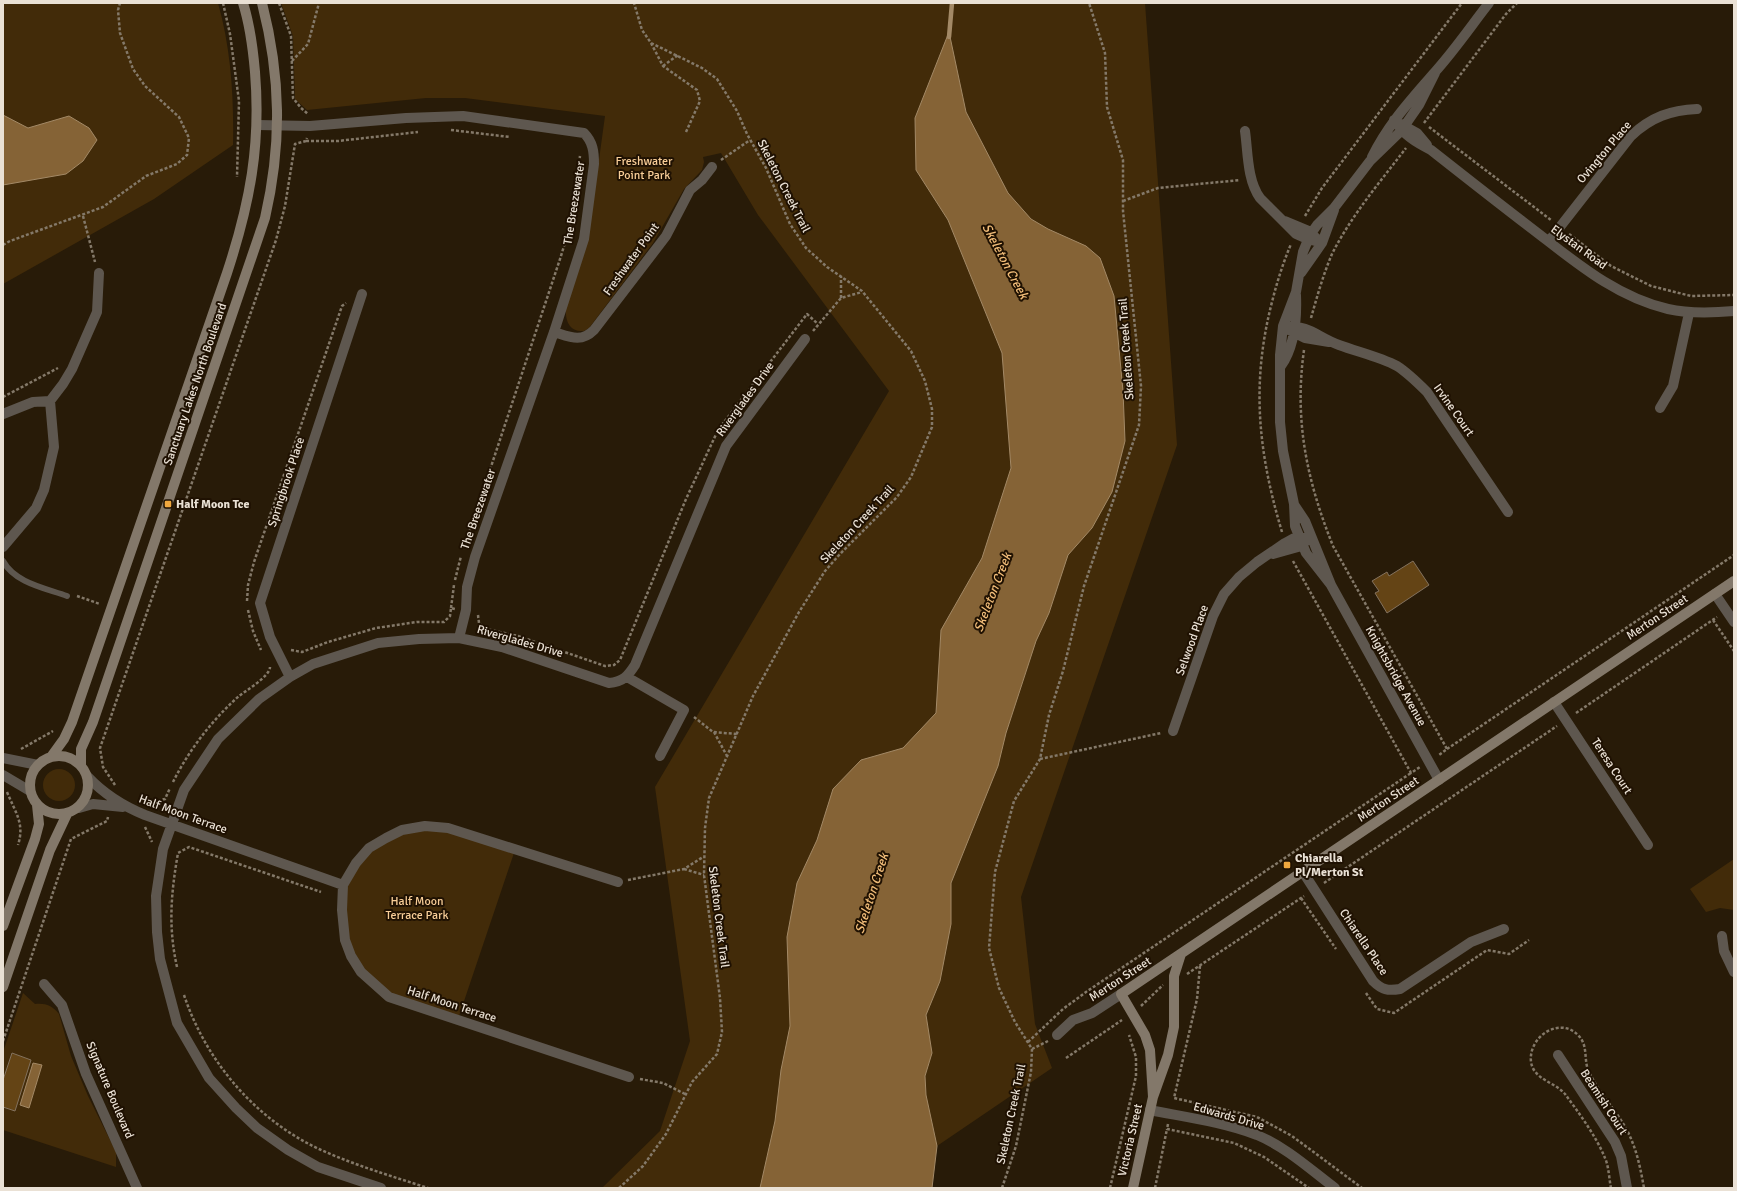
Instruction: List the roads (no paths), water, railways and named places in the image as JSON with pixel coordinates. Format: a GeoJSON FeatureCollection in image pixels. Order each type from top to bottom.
{"type":"FeatureCollection","features":[{"type":"Feature","properties":{"kind":"street","name":"Sanctuary Lakes North Boulevard"},"geometry":{"type":"LineString","coordinates":[[51,757],[64,739],[72,722],[237,242],[246,211],[254,167],[257,125],[253,49],[243,3]]}},
{"type":"Feature","properties":{"kind":"street","name":"Sanctuary Lakes North Boulevard"},"geometry":{"type":"LineString","coordinates":[[81,765],[81,749],[84,740],[93,722],[254,256],[273,182],[278,125],[275,65],[262,3]]}},
{"type":"Feature","properties":{"kind":"street","name":"Knightsbridge Avenue"},"geometry":{"type":"LineString","coordinates":[[1370,161],[1381,140],[1412,96],[1435,73],[1489,3]]}},
{"type":"Feature","properties":{"kind":"street","name":"Knightsbridge Avenue"},"geometry":{"type":"LineString","coordinates":[[1331,585],[1312,563],[1295,526],[1294,504],[1283,451],[1280,422],[1280,355],[1283,326],[1287,311],[1296,292],[1304,252],[1310,236],[1317,225],[1334,208],[1370,161],[1403,128],[1419,105],[1435,73]]}},
{"type":"Feature","properties":{"kind":"street","name":"Ovington Place"},"geometry":{"type":"LineString","coordinates":[[1549,241],[1631,136],[1642,126],[1665,114],[1698,109]]}},
{"type":"Feature","properties":{"kind":"street","name":"The Breezewater"},"geometry":{"type":"LineString","coordinates":[[257,125],[310,126],[406,118],[463,116],[584,133],[590,139],[594,154],[584,239],[554,332],[475,557],[467,586],[466,610],[459,638]]}},
{"type":"Feature","properties":{"kind":"street","name":"Elystan Road"},"geometry":{"type":"LineString","coordinates":[[1394,120],[1549,241],[1613,287],[1649,303],[1689,313],[1734,311]]}},
{"type":"Feature","properties":{"kind":"street"},"geometry":{"type":"LineString","coordinates":[[1245,130],[1252,178],[1256,192],[1260,198],[1283,220],[1322,243]]}},
{"type":"Feature","properties":{"kind":"street","name":"Freshwater Point"},"geometry":{"type":"LineString","coordinates":[[554,332],[570,337],[580,338],[587,337],[594,330],[666,236],[690,190],[702,180],[712,167]]}},
{"type":"Feature","properties":{"kind":"street","name":"Knightsbridge Avenue"},"geometry":{"type":"LineString","coordinates":[[1301,273],[1322,243],[1334,208]]}},
{"type":"Feature","properties":{"kind":"street"},"geometry":{"type":"LineString","coordinates":[[3,547],[36,508],[44,490],[54,447],[50,401],[63,384],[77,358],[97,312],[99,273]]}},
{"type":"Feature","properties":{"kind":"street","name":"Knightsbridge Avenue"},"geometry":{"type":"LineString","coordinates":[[1281,366],[1288,356],[1294,330],[1297,314],[1296,292]]}},
{"type":"Feature","properties":{"kind":"street","name":"Springbrook Place"},"geometry":{"type":"LineString","coordinates":[[290,677],[270,637],[260,603],[362,294]]}},
{"type":"Feature","properties":{"kind":"street"},"geometry":{"type":"LineString","coordinates":[[1660,408],[1673,386],[1689,313]]}},
{"type":"Feature","properties":{"kind":"street","name":"Irvine Court"},"geometry":{"type":"LineString","coordinates":[[1283,326],[1396,366],[1411,377],[1427,392],[1508,512]]}},
{"type":"Feature","properties":{"kind":"street","name":"Riverglades Drive"},"geometry":{"type":"LineString","coordinates":[[381,1188],[318,1168],[288,1150],[257,1128],[236,1108],[209,1078],[177,1023],[160,959],[156,932],[156,896],[163,849],[173,825],[184,790],[218,739],[259,698],[290,677],[313,664],[378,643],[419,639],[459,638],[502,647],[610,683],[619,682],[627,677],[635,665],[726,446],[805,339]]}},
{"type":"Feature","properties":{"kind":"street"},"geometry":{"type":"LineString","coordinates":[[3,414],[33,402],[50,401]]}},
{"type":"Feature","properties":{"kind":"street","name":"Knightsbridge Avenue"},"geometry":{"type":"LineString","coordinates":[[1294,504],[1304,521],[1331,585],[1439,780]]}},
{"type":"Feature","properties":{"kind":"street","name":"Selwood Place"},"geometry":{"type":"LineString","coordinates":[[1173,731],[1218,604],[1239,577],[1257,562],[1271,554],[1311,537]]}},
{"type":"Feature","properties":{"kind":"street","name":"Merton Street"},"geometry":{"type":"LineString","coordinates":[[1057,1035],[1073,1020],[1092,1013],[1122,994],[1734,581]]}},
{"type":"Feature","properties":{"kind":"street"},"geometry":{"type":"LineString","coordinates":[[1715,594],[1734,622]]}},
{"type":"Feature","properties":{"kind":"street"},"geometry":{"type":"LineString","coordinates":[[627,677],[684,710],[660,756]]}},
{"type":"Feature","properties":{"kind":"street","name":"Teresa Court"},"geometry":{"type":"LineString","coordinates":[[1554,702],[1648,845]]}},
{"type":"Feature","properties":{"kind":"street"},"geometry":{"type":"LineString","coordinates":[[30,791],[32,775],[38,765],[51,757],[67,757],[81,765],[88,777],[112,801]]}},
{"type":"Feature","properties":{"kind":"street"},"geometry":{"type":"LineString","coordinates":[[8,759],[38,765]]}},
{"type":"Feature","properties":{"kind":"street"},"geometry":{"type":"LineString","coordinates":[[3,926],[35,839],[39,824],[37,805],[30,791],[6,776]]}},
{"type":"Feature","properties":{"kind":"street"},"geometry":{"type":"LineString","coordinates":[[37,805],[51,814],[67,814],[79,808],[88,794],[88,777]]}},
{"type":"Feature","properties":{"kind":"street","name":"Half Moon Terrace"},"geometry":{"type":"LineString","coordinates":[[79,808],[112,801],[173,825],[343,885]]}},
{"type":"Feature","properties":{"kind":"street"},"geometry":{"type":"LineString","coordinates":[[3,987],[52,845],[67,814]]}},
{"type":"Feature","properties":{"kind":"street","name":"Half Moon Terrace"},"geometry":{"type":"LineString","coordinates":[[618,882],[448,828],[425,826],[402,830],[369,848],[356,863],[343,885],[342,910],[345,940],[349,951],[361,972],[389,997],[629,1077]]}},
{"type":"Feature","properties":{"kind":"street","name":"Chiarella Place"},"geometry":{"type":"LineString","coordinates":[[1303,872],[1373,981],[1381,989],[1400,989],[1471,942],[1504,929]]}},
{"type":"Feature","properties":{"kind":"street"},"geometry":{"type":"LineString","coordinates":[[1722,936],[1724,951],[1734,972]]}},
{"type":"Feature","properties":{"kind":"street","name":"Victoria Street"},"geometry":{"type":"LineString","coordinates":[[1133,1188],[1153,1097],[1168,1055],[1174,1027],[1174,978],[1181,954]]}},
{"type":"Feature","properties":{"kind":"street","name":"Signature Boulevard"},"geometry":{"type":"LineString","coordinates":[[44,984],[62,1005],[86,1074],[137,1188]]}},
{"type":"Feature","properties":{"kind":"street","name":"Victoria Street"},"geometry":{"type":"LineString","coordinates":[[1122,994],[1145,1035],[1150,1050],[1153,1097]]}},
{"type":"Feature","properties":{"kind":"street","name":"Beamish Court"},"geometry":{"type":"LineString","coordinates":[[1558,1056],[1615,1142],[1621,1156],[1627,1188]]}},
{"type":"Feature","properties":{"kind":"street","name":"Edwards Drive"},"geometry":{"type":"LineString","coordinates":[[1150,1110],[1258,1136],[1292,1156],[1335,1188]]}},
{"type":"Feature","properties":{"kind":"lane"},"geometry":{"type":"LineString","coordinates":[[3,561],[6,567],[18,578],[67,596]]}},
{"type":"Feature","properties":{"kind":"water"},"geometry":{"type":"Polygon","coordinates":[[[949,32],[966,112],[1008,193],[1031,219],[1048,229],[1086,246],[1100,258],[1114,296],[1123,391],[1125,441],[1112,492],[1092,528],[1068,555],[1049,613],[1036,641],[1006,733],[998,766],[951,883],[951,924],[940,981],[926,1015],[932,1053],[925,1076],[926,1095],[937,1146],[932,1188],[760,1188],[775,1121],[781,1070],[790,1026],[787,937],[797,883],[817,840],[833,789],[861,760],[903,748],[936,713],[941,630],[982,558],[1011,468],[1002,353],[948,220],[916,170],[915,118],[949,32]]]}},
{"type":"Feature","properties":{"kind":"water"},"geometry":{"type":"Polygon","coordinates":[[[3,115],[28,128],[69,116],[89,128],[97,140],[83,161],[66,174],[3,185],[3,115]]]}},
{"type":"Feature","properties":{"kind":"water"},"geometry":{"type":"Polygon","coordinates":[[[33,1063],[42,1065],[29,1108],[20,1105],[33,1063]]]}},
{"type":"Feature","properties":{"kind":"waterway","name":"Skeleton Creek"},"geometry":{"type":"LineString","coordinates":[[949,37],[952,3]]}},
{"type":"Feature","properties":{"kind":"place","name":"Half Moon Tce"},"geometry":{"type":"Point","coordinates":[168,504]}},
{"type":"Feature","properties":{"kind":"place","name":"Chiarella Pl/Merton St"},"geometry":{"type":"Point","coordinates":[1287,865]}},
{"type":"Feature","properties":{"kind":"park label","name":"Freshwater Point Park"},"geometry":{"type":"Point","coordinates":[644,168]}},
{"type":"Feature","properties":{"kind":"park label","name":"Half Moon Terrace Park"},"geometry":{"type":"Point","coordinates":[417,908]}}]}
